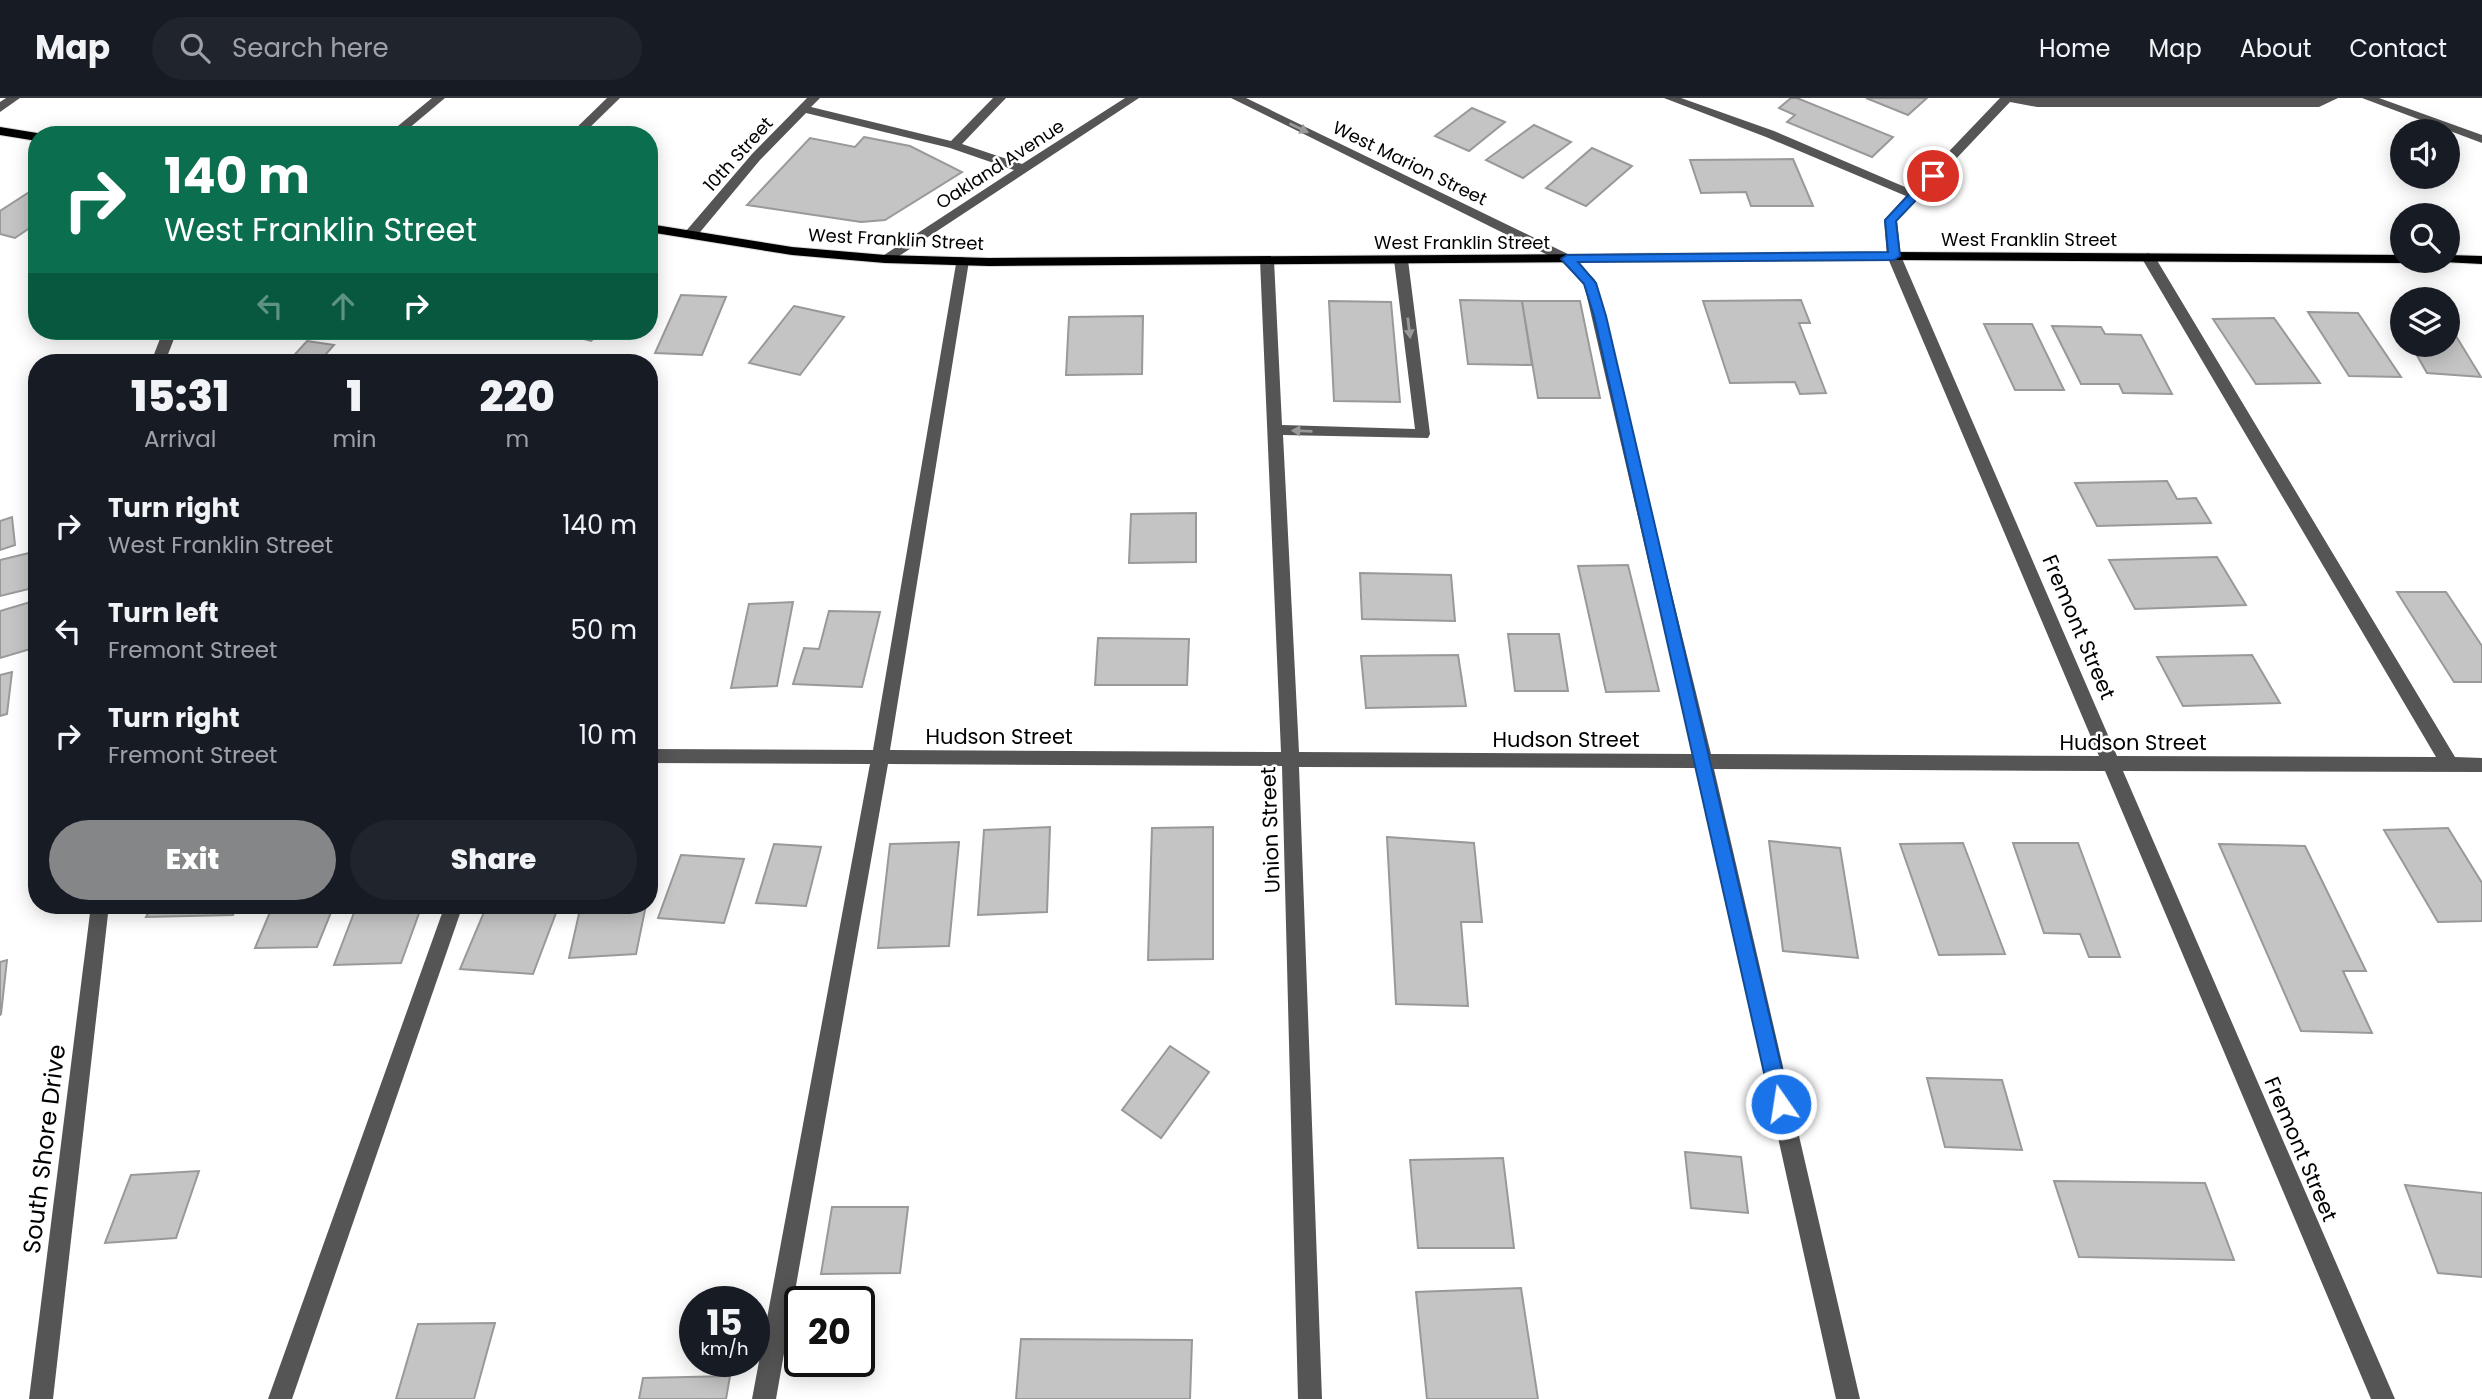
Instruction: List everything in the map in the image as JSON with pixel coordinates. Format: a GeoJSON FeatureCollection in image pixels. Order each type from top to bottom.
{"type":"FeatureCollection","features":[{"type":"Feature","properties":{"kind":"main road"},"geometry":{"type":"LineString","coordinates":[[0,131],[28,136]]}},
{"type":"Feature","properties":{"kind":"main road","name":"West Franklin Street"},"geometry":{"type":"LineString","coordinates":[[658,229],[792,251],[885,259],[962,261],[1894,256],[2390,259]]}},
{"type":"Feature","properties":{"kind":"main road"},"geometry":{"type":"LineString","coordinates":[[2460,259],[2482,260]]}},
{"type":"Feature","properties":{"kind":"street"},"geometry":{"type":"LineString","coordinates":[[0,107],[14,98]]}},
{"type":"Feature","properties":{"kind":"street"},"geometry":{"type":"LineString","coordinates":[[404,126],[439,98]]}},
{"type":"Feature","properties":{"kind":"street"},"geometry":{"type":"LineString","coordinates":[[584,126],[614,98]]}},
{"type":"Feature","properties":{"kind":"street","name":"10th Street"},"geometry":{"type":"LineString","coordinates":[[691,234],[756,158],[814,98]]}},
{"type":"Feature","properties":{"kind":"street"},"geometry":{"type":"LineString","coordinates":[[954,145],[1000,98]]}},
{"type":"Feature","properties":{"kind":"street","name":"Oakland Avenue"},"geometry":{"type":"LineString","coordinates":[[885,259],[1133,98]]}},
{"type":"Feature","properties":{"kind":"street","name":"West Marion Street"},"geometry":{"type":"LineString","coordinates":[[1237,98],[1567,259]]}},
{"type":"Feature","properties":{"kind":"street"},"geometry":{"type":"LineString","coordinates":[[1670,98],[1770,134],[1914,195]]}},
{"type":"Feature","properties":{"kind":"street"},"geometry":{"type":"LineString","coordinates":[[2007,98],[2037,103],[2319,103],[2332,98]]}},
{"type":"Feature","properties":{"kind":"street","name":"Fremont Street"},"geometry":{"type":"LineString","coordinates":[[2007,98],[1891,220],[1894,256],[2383,1399]]}},
{"type":"Feature","properties":{"kind":"street"},"geometry":{"type":"LineString","coordinates":[[2368,98],[2480,134]]}},
{"type":"Feature","properties":{"kind":"street"},"geometry":{"type":"LineString","coordinates":[[803,109],[954,145],[1024,169]]}},
{"type":"Feature","properties":{"kind":"street"},"geometry":{"type":"LineString","coordinates":[[2148,257],[2450,765]]}},
{"type":"Feature","properties":{"kind":"street"},"geometry":{"type":"LineString","coordinates":[[1567,259],[1590,283],[1600,316],[1847,1399]]}},
{"type":"Feature","properties":{"kind":"street","name":"Union Street"},"geometry":{"type":"LineString","coordinates":[[1266,260],[1290,761],[1310,1399]]}},
{"type":"Feature","properties":{"kind":"street"},"geometry":{"type":"LineString","coordinates":[[1274,430],[1423,434],[1401,260]]}},
{"type":"Feature","properties":{"kind":"street"},"geometry":{"type":"LineString","coordinates":[[764,1399],[880,758],[962,261]]}},
{"type":"Feature","properties":{"kind":"street","name":"Hudson Street"},"geometry":{"type":"LineString","coordinates":[[658,756],[2482,765]]}},
{"type":"Feature","properties":{"kind":"street","name":"South Shore Drive"},"geometry":{"type":"LineString","coordinates":[[41,1399],[99,914]]}},
{"type":"Feature","properties":{"kind":"street"},"geometry":{"type":"LineString","coordinates":[[280,1399],[451,914]]}},
{"type":"Feature","properties":{"kind":"building"},"geometry":{"type":"Polygon","coordinates":[[[1791,98],[1797,98],[1893,137],[1872,157],[1787,122],[1795,115],[1779,108],[1791,98]]]}},
{"type":"Feature","properties":{"kind":"building"},"geometry":{"type":"Polygon","coordinates":[[[1866,98],[1927,98],[1908,115],[1866,98]]]}},
{"type":"Feature","properties":{"kind":"building"},"geometry":{"type":"Polygon","coordinates":[[[1472,108],[1505,122],[1469,151],[1435,136],[1472,108]]]}},
{"type":"Feature","properties":{"kind":"building"},"geometry":{"type":"Polygon","coordinates":[[[1534,125],[1571,142],[1523,178],[1486,160],[1534,125]]]}},
{"type":"Feature","properties":{"kind":"building"},"geometry":{"type":"Polygon","coordinates":[[[864,137],[910,146],[962,172],[885,220],[861,222],[747,205],[810,138],[855,147],[864,137]]]}},
{"type":"Feature","properties":{"kind":"building"},"geometry":{"type":"Polygon","coordinates":[[[1592,148],[1632,166],[1586,206],[1546,188],[1592,148]]]}},
{"type":"Feature","properties":{"kind":"building"},"geometry":{"type":"Polygon","coordinates":[[[1793,159],[1813,206],[1751,206],[1746,192],[1701,193],[1690,160],[1793,159]]]}},
{"type":"Feature","properties":{"kind":"building"},"geometry":{"type":"Polygon","coordinates":[[[28,193],[28,229],[15,238],[0,234],[0,211],[28,193]]]}},
{"type":"Feature","properties":{"kind":"building"},"geometry":{"type":"Polygon","coordinates":[[[681,295],[726,297],[702,355],[655,353],[681,295]]]}},
{"type":"Feature","properties":{"kind":"building"},"geometry":{"type":"Polygon","coordinates":[[[1460,300],[1522,301],[1532,365],[1468,364],[1460,300]]]}},
{"type":"Feature","properties":{"kind":"building"},"geometry":{"type":"Polygon","coordinates":[[[1801,300],[1810,323],[1799,323],[1826,393],[1800,394],[1795,382],[1730,383],[1703,301],[1801,300]]]}},
{"type":"Feature","properties":{"kind":"building"},"geometry":{"type":"Polygon","coordinates":[[[1329,301],[1391,302],[1400,402],[1334,401],[1329,301]]]}},
{"type":"Feature","properties":{"kind":"building"},"geometry":{"type":"Polygon","coordinates":[[[1522,301],[1580,301],[1600,398],[1538,398],[1522,301]]]}},
{"type":"Feature","properties":{"kind":"building"},"geometry":{"type":"Polygon","coordinates":[[[794,306],[844,317],[800,375],[749,363],[794,306]]]}},
{"type":"Feature","properties":{"kind":"building"},"geometry":{"type":"Polygon","coordinates":[[[2308,312],[2358,313],[2401,377],[2349,376],[2308,312]]]}},
{"type":"Feature","properties":{"kind":"building"},"geometry":{"type":"Polygon","coordinates":[[[1143,316],[1142,374],[1066,375],[1069,317],[1143,316]]]}},
{"type":"Feature","properties":{"kind":"building"},"geometry":{"type":"Polygon","coordinates":[[[2274,318],[2320,383],[2256,384],[2213,319],[2274,318]]]}},
{"type":"Feature","properties":{"kind":"building"},"geometry":{"type":"Polygon","coordinates":[[[1984,324],[2032,324],[2064,390],[2015,390],[1984,324]]]}},
{"type":"Feature","properties":{"kind":"building"},"geometry":{"type":"Polygon","coordinates":[[[2052,326],[2101,327],[2105,334],[2141,335],[2172,394],[2123,393],[2119,384],[2081,384],[2052,326]]]}},
{"type":"Feature","properties":{"kind":"building"},"geometry":{"type":"Polygon","coordinates":[[[307,341],[334,345],[326,354],[295,354],[307,341]]]}},
{"type":"Feature","properties":{"kind":"building"},"geometry":{"type":"Polygon","coordinates":[[[2460,343],[2481,377],[2427,373],[2418,357],[2460,357],[2460,343]]]}},
{"type":"Feature","properties":{"kind":"building"},"geometry":{"type":"Polygon","coordinates":[[[2167,481],[2177,499],[2196,498],[2211,523],[2097,526],[2075,483],[2167,481]]]}},
{"type":"Feature","properties":{"kind":"building"},"geometry":{"type":"Polygon","coordinates":[[[1196,513],[1196,562],[1129,563],[1131,514],[1196,513]]]}},
{"type":"Feature","properties":{"kind":"building"},"geometry":{"type":"Polygon","coordinates":[[[12,517],[15,545],[0,550],[0,521],[12,517]]]}},
{"type":"Feature","properties":{"kind":"building"},"geometry":{"type":"Polygon","coordinates":[[[28,553],[28,589],[0,596],[0,560],[28,553]]]}},
{"type":"Feature","properties":{"kind":"building"},"geometry":{"type":"Polygon","coordinates":[[[2217,557],[2246,605],[2135,609],[2109,560],[2217,557]]]}},
{"type":"Feature","properties":{"kind":"building"},"geometry":{"type":"Polygon","coordinates":[[[1628,565],[1659,691],[1606,692],[1578,566],[1628,565]]]}},
{"type":"Feature","properties":{"kind":"building"},"geometry":{"type":"Polygon","coordinates":[[[1360,573],[1451,575],[1455,621],[1362,619],[1360,573]]]}},
{"type":"Feature","properties":{"kind":"building"},"geometry":{"type":"Polygon","coordinates":[[[2397,592],[2446,592],[2482,646],[2482,682],[2454,682],[2397,592]]]}},
{"type":"Feature","properties":{"kind":"building"},"geometry":{"type":"Polygon","coordinates":[[[793,602],[777,686],[731,688],[749,604],[793,602]]]}},
{"type":"Feature","properties":{"kind":"building"},"geometry":{"type":"Polygon","coordinates":[[[28,603],[28,650],[0,658],[0,611],[28,603]]]}},
{"type":"Feature","properties":{"kind":"building"},"geometry":{"type":"Polygon","coordinates":[[[829,611],[880,612],[862,687],[793,684],[804,648],[819,649],[829,611]]]}},
{"type":"Feature","properties":{"kind":"building"},"geometry":{"type":"Polygon","coordinates":[[[1508,634],[1559,634],[1568,691],[1515,691],[1508,634]]]}},
{"type":"Feature","properties":{"kind":"building"},"geometry":{"type":"Polygon","coordinates":[[[1098,638],[1189,639],[1187,685],[1095,685],[1098,638]]]}},
{"type":"Feature","properties":{"kind":"building"},"geometry":{"type":"Polygon","coordinates":[[[1458,655],[1466,706],[1366,708],[1361,656],[1458,655]]]}},
{"type":"Feature","properties":{"kind":"building"},"geometry":{"type":"Polygon","coordinates":[[[2252,655],[2280,703],[2183,706],[2157,657],[2252,655]]]}},
{"type":"Feature","properties":{"kind":"building"},"geometry":{"type":"Polygon","coordinates":[[[12,672],[7,714],[0,716],[0,675],[12,672]]]}},
{"type":"Feature","properties":{"kind":"building"},"geometry":{"type":"Polygon","coordinates":[[[1050,827],[1047,912],[978,915],[984,830],[1050,827]]]}},
{"type":"Feature","properties":{"kind":"building"},"geometry":{"type":"Polygon","coordinates":[[[1213,827],[1213,959],[1148,960],[1152,828],[1213,827]]]}},
{"type":"Feature","properties":{"kind":"building"},"geometry":{"type":"Polygon","coordinates":[[[2448,828],[2482,883],[2482,921],[2438,922],[2384,830],[2448,828]]]}},
{"type":"Feature","properties":{"kind":"building"},"geometry":{"type":"Polygon","coordinates":[[[1387,837],[1474,843],[1482,922],[1461,922],[1468,1006],[1396,1004],[1387,837]]]}},
{"type":"Feature","properties":{"kind":"building"},"geometry":{"type":"Polygon","coordinates":[[[1769,841],[1840,848],[1858,958],[1783,951],[1769,841]]]}},
{"type":"Feature","properties":{"kind":"building"},"geometry":{"type":"Polygon","coordinates":[[[959,842],[949,946],[878,948],[890,844],[959,842]]]}},
{"type":"Feature","properties":{"kind":"building"},"geometry":{"type":"Polygon","coordinates":[[[1963,843],[2005,954],[1939,955],[1900,844],[1963,843]]]}},
{"type":"Feature","properties":{"kind":"building"},"geometry":{"type":"Polygon","coordinates":[[[2013,843],[2078,843],[2120,957],[2089,957],[2080,934],[2044,933],[2013,843]]]}},
{"type":"Feature","properties":{"kind":"building"},"geometry":{"type":"Polygon","coordinates":[[[774,844],[821,847],[806,906],[756,903],[774,844]]]}},
{"type":"Feature","properties":{"kind":"building"},"geometry":{"type":"Polygon","coordinates":[[[2219,844],[2305,846],[2366,971],[2343,971],[2372,1033],[2301,1031],[2219,844]]]}},
{"type":"Feature","properties":{"kind":"building"},"geometry":{"type":"Polygon","coordinates":[[[681,855],[744,859],[724,923],[658,918],[681,855]]]}},
{"type":"Feature","properties":{"kind":"building"},"geometry":{"type":"Polygon","coordinates":[[[148,914],[234,914],[233,915],[146,917],[148,914]]]}},
{"type":"Feature","properties":{"kind":"building"},"geometry":{"type":"Polygon","coordinates":[[[269,914],[330,914],[317,947],[255,948],[269,914]]]}},
{"type":"Feature","properties":{"kind":"building"},"geometry":{"type":"Polygon","coordinates":[[[354,914],[419,914],[401,963],[334,965],[354,914]]]}},
{"type":"Feature","properties":{"kind":"building"},"geometry":{"type":"Polygon","coordinates":[[[483,914],[556,914],[533,974],[460,969],[483,914]]]}},
{"type":"Feature","properties":{"kind":"building"},"geometry":{"type":"Polygon","coordinates":[[[579,914],[644,914],[636,954],[569,958],[579,914]]]}},
{"type":"Feature","properties":{"kind":"building"},"geometry":{"type":"Polygon","coordinates":[[[7,960],[1,1014],[0,1015],[0,962],[7,960]]]}},
{"type":"Feature","properties":{"kind":"building"},"geometry":{"type":"Polygon","coordinates":[[[1170,1046],[1209,1072],[1161,1138],[1122,1110],[1170,1046]]]}},
{"type":"Feature","properties":{"kind":"building"},"geometry":{"type":"Polygon","coordinates":[[[1927,1078],[2002,1080],[2022,1150],[1945,1147],[1927,1078]]]}},
{"type":"Feature","properties":{"kind":"building"},"geometry":{"type":"Polygon","coordinates":[[[1685,1152],[1741,1157],[1748,1213],[1691,1208],[1685,1152]]]}},
{"type":"Feature","properties":{"kind":"building"},"geometry":{"type":"Polygon","coordinates":[[[1503,1158],[1514,1248],[1418,1248],[1410,1160],[1503,1158]]]}},
{"type":"Feature","properties":{"kind":"building"},"geometry":{"type":"Polygon","coordinates":[[[199,1171],[176,1238],[105,1243],[131,1175],[199,1171]]]}},
{"type":"Feature","properties":{"kind":"building"},"geometry":{"type":"Polygon","coordinates":[[[2054,1181],[2205,1183],[2234,1260],[2079,1257],[2054,1181]]]}},
{"type":"Feature","properties":{"kind":"building"},"geometry":{"type":"Polygon","coordinates":[[[2405,1185],[2482,1193],[2482,1277],[2438,1273],[2405,1185]]]}},
{"type":"Feature","properties":{"kind":"building"},"geometry":{"type":"Polygon","coordinates":[[[832,1207],[908,1207],[900,1273],[821,1274],[832,1207]]]}},
{"type":"Feature","properties":{"kind":"building"},"geometry":{"type":"Polygon","coordinates":[[[1521,1288],[1538,1399],[1427,1399],[1416,1292],[1521,1288]]]}},
{"type":"Feature","properties":{"kind":"building"},"geometry":{"type":"Polygon","coordinates":[[[495,1323],[474,1399],[396,1399],[418,1324],[495,1323]]]}},
{"type":"Feature","properties":{"kind":"building"},"geometry":{"type":"Polygon","coordinates":[[[1021,1339],[1192,1340],[1190,1399],[1016,1399],[1021,1339]]]}},
{"type":"Feature","properties":{"kind":"building"},"geometry":{"type":"Polygon","coordinates":[[[730,1377],[726,1399],[639,1399],[643,1378],[730,1377]]]}},
{"type":"Feature","properties":{"kind":"route"},"geometry":{"type":"LineString","coordinates":[[1781,1104],[1600,316],[1590,283],[1567,259],[1894,256],[1891,220],[1933,176]]}}]}
